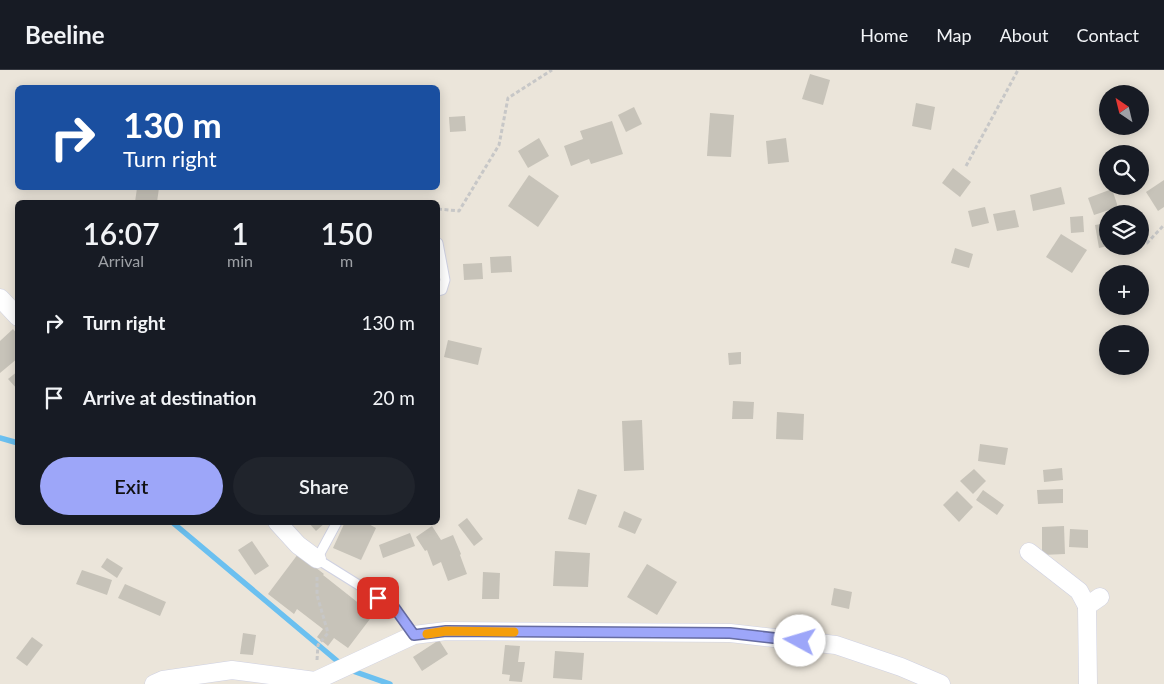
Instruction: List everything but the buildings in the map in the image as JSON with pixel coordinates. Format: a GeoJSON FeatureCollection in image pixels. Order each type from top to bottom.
{"type":"FeatureCollection","features":[{"type":"Feature","properties":{"kind":"street"},"geometry":{"type":"LineString","coordinates":[[0,298],[15,314]]}},
{"type":"Feature","properties":{"kind":"street"},"geometry":{"type":"LineString","coordinates":[[280,525],[298,545],[317,559]]}},
{"type":"Feature","properties":{"kind":"street"},"geometry":{"type":"LineString","coordinates":[[1029,552],[1094,602],[1088,684]]}},
{"type":"Feature","properties":{"kind":"street"},"geometry":{"type":"LineString","coordinates":[[154,684],[163,680],[232,670],[315,681],[414,635],[446,631],[730,633],[836,644],[901,667],[941,684]]}},
{"type":"Feature","properties":{"kind":"lane"},"geometry":{"type":"LineString","coordinates":[[440,254],[445,280],[442,290],[440,290]]}},
{"type":"Feature","properties":{"kind":"lane"},"geometry":{"type":"LineString","coordinates":[[334,525],[317,559],[394,607],[414,635]]}},
{"type":"Feature","properties":{"kind":"path"},"geometry":{"type":"LineString","coordinates":[[440,208],[459,211],[499,145],[508,98],[552,70]]}},
{"type":"Feature","properties":{"kind":"path"},"geometry":{"type":"LineString","coordinates":[[966,166],[1018,70]]}},
{"type":"Feature","properties":{"kind":"path"},"geometry":{"type":"LineString","coordinates":[[1149,241],[1164,224]]}},
{"type":"Feature","properties":{"kind":"path"},"geometry":{"type":"LineString","coordinates":[[315,681],[318,645],[328,633],[317,595],[317,559]]}},
{"type":"Feature","properties":{"kind":"waterway"},"geometry":{"type":"LineString","coordinates":[[0,438],[15,442]]}},
{"type":"Feature","properties":{"kind":"waterway"},"geometry":{"type":"LineString","coordinates":[[176,525],[342,665]]}},
{"type":"Feature","properties":{"kind":"waterway"},"geometry":{"type":"LineString","coordinates":[[350,670],[390,684]]}},
{"type":"Feature","properties":{"kind":"slow traffic"},"geometry":{"type":"LineString","coordinates":[[427,634],[446,631],[514,632]]}},
{"type":"Feature","properties":{"kind":"route"},"geometry":{"type":"LineString","coordinates":[[378,598],[394,607],[414,635],[446,631],[730,633],[800,641]]}}]}
